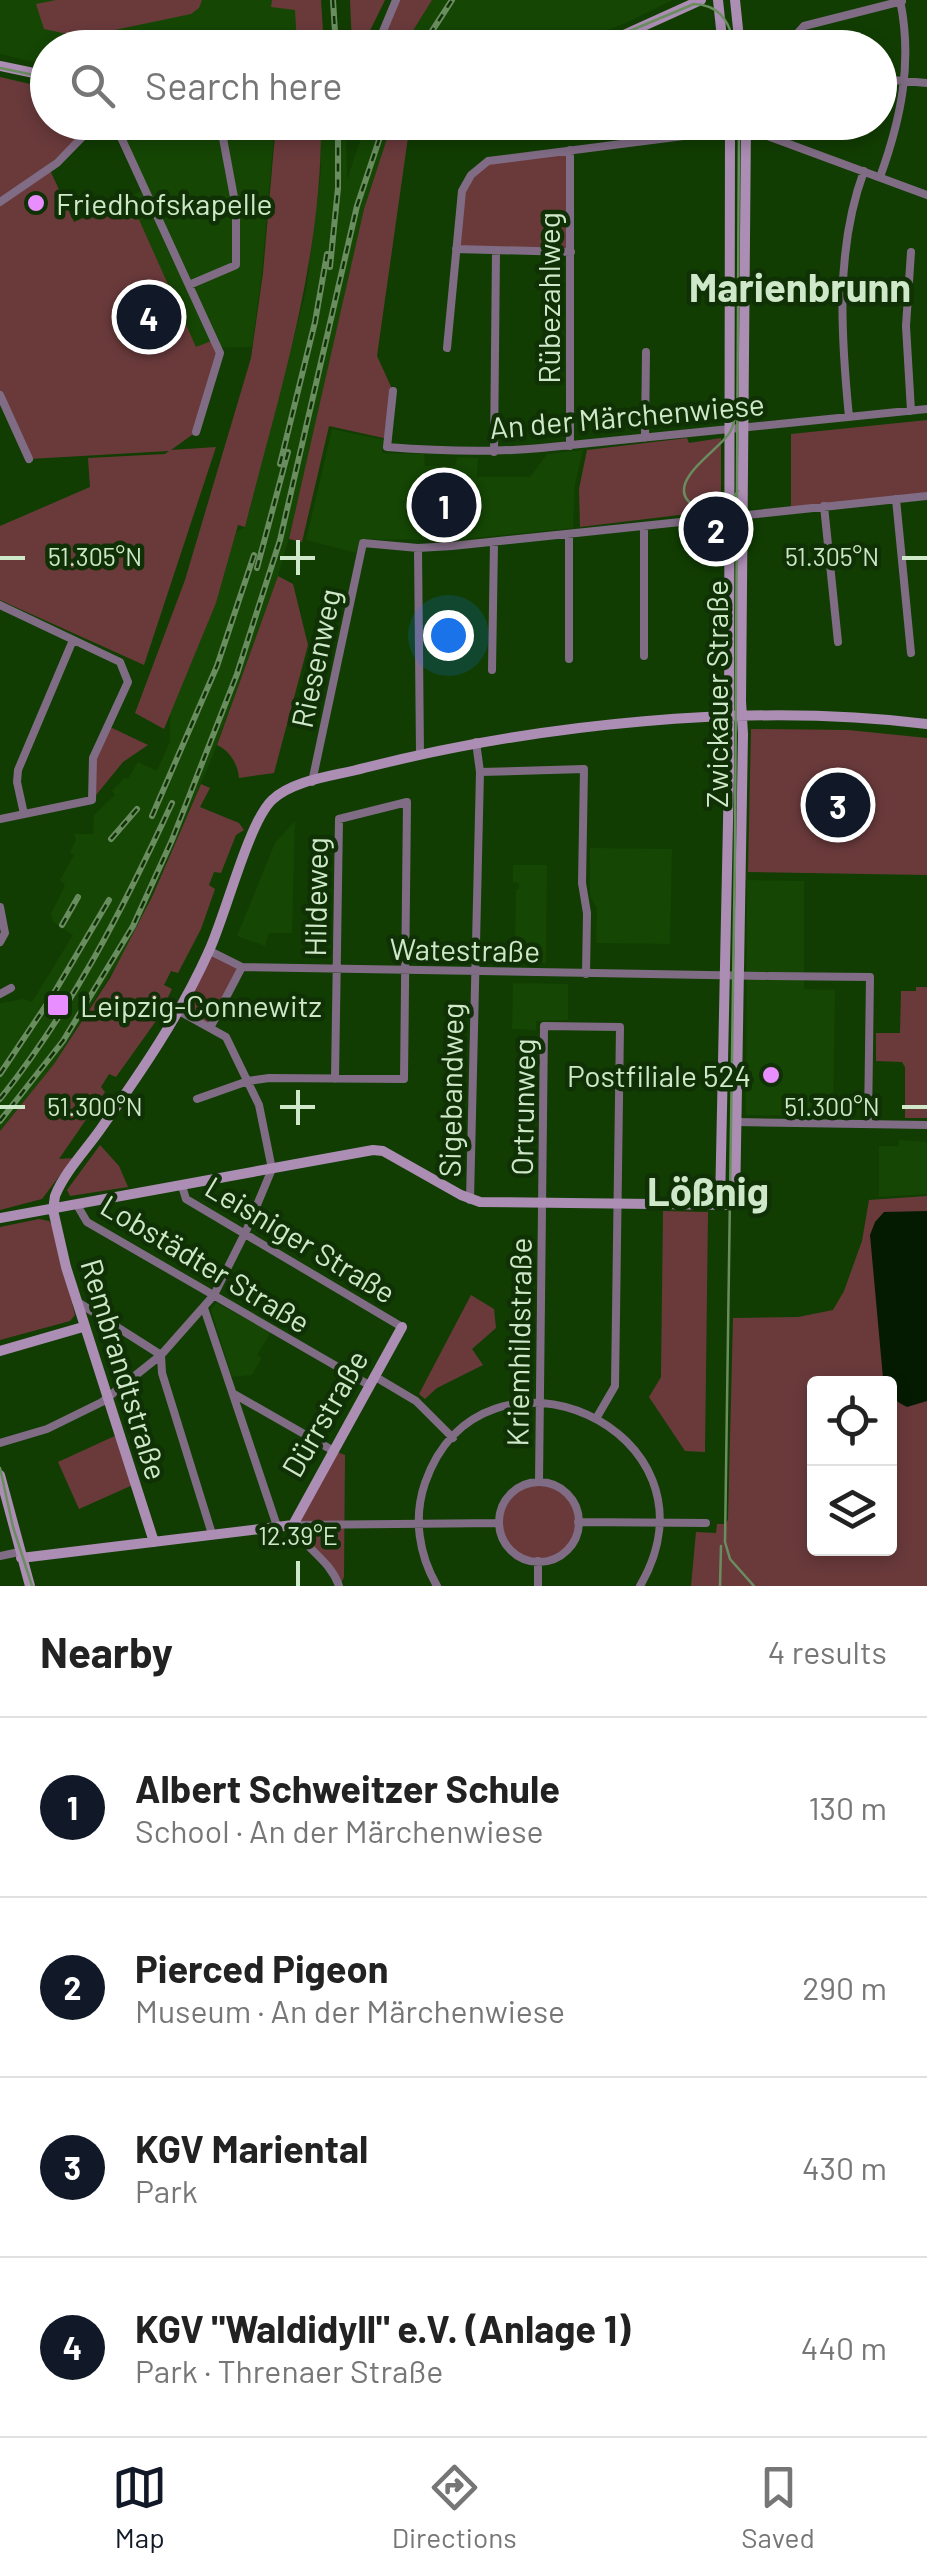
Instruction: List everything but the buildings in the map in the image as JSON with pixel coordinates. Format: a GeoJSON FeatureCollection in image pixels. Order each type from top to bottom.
{"type":"FeatureCollection","features":[{"type":"Feature","properties":{"kind":"main road"},"geometry":{"type":"LineString","coordinates":[[635,30],[701,0]]}},
{"type":"Feature","properties":{"kind":"main road"},"geometry":{"type":"LineString","coordinates":[[718,0],[721,30]]}},
{"type":"Feature","properties":{"kind":"main road"},"geometry":{"type":"LineString","coordinates":[[735,0],[738,30]]}},
{"type":"Feature","properties":{"kind":"main road"},"geometry":{"type":"LineString","coordinates":[[0,66],[30,72]]}},
{"type":"Feature","properties":{"kind":"main road","name":"Zwickauer Straße"},"geometry":{"type":"LineString","coordinates":[[731,140],[729,718],[720,1205],[734,1206],[743,718],[746,140]]}},
{"type":"Feature","properties":{"kind":"main road"},"geometry":{"type":"LineString","coordinates":[[54,1210],[58,1189],[179,1011],[210,951],[263,812],[282,793],[312,782],[476,742],[624,725],[848,715],[927,724]]}},
{"type":"Feature","properties":{"kind":"main road"},"geometry":{"type":"LineString","coordinates":[[0,1218],[383,1150],[470,1200],[720,1205]]}},
{"type":"Feature","properties":{"kind":"main road","name":"Rembrandtstraße"},"geometry":{"type":"LineString","coordinates":[[54,1210],[76,1301],[154,1542]]}},
{"type":"Feature","properties":{"kind":"main road"},"geometry":{"type":"LineString","coordinates":[[0,1351],[84,1327]]}},
{"type":"Feature","properties":{"kind":"main road","name":"Dürrstraße"},"geometry":{"type":"LineString","coordinates":[[292,1525],[402,1327]]}},
{"type":"Feature","properties":{"kind":"main road"},"geometry":{"type":"LineString","coordinates":[[0,1476],[30,1586]]}},
{"type":"Feature","properties":{"kind":"main road"},"geometry":{"type":"LineString","coordinates":[[21,1559],[292,1525]]}},
{"type":"Feature","properties":{"kind":"street"},"geometry":{"type":"LineString","coordinates":[[384,30],[396,0]]}},
{"type":"Feature","properties":{"kind":"street"},"geometry":{"type":"LineString","coordinates":[[800,30],[901,0],[906,49],[897,127]]}},
{"type":"Feature","properties":{"kind":"street"},"geometry":{"type":"LineString","coordinates":[[897,81],[927,83]]}},
{"type":"Feature","properties":{"kind":"street"},"geometry":{"type":"LineString","coordinates":[[0,202],[56,163],[79,140]]}},
{"type":"Feature","properties":{"kind":"street"},"geometry":{"type":"LineString","coordinates":[[122,140],[220,354],[196,432]]}},
{"type":"Feature","properties":{"kind":"street"},"geometry":{"type":"LineString","coordinates":[[189,286],[236,265],[236,208],[223,140]]}},
{"type":"Feature","properties":{"kind":"street"},"geometry":{"type":"LineString","coordinates":[[448,348],[462,190],[479,167],[494,159],[637,140]]}},
{"type":"Feature","properties":{"kind":"street"},"geometry":{"type":"LineString","coordinates":[[784,140],[927,195]]}},
{"type":"Feature","properties":{"kind":"street"},"geometry":{"type":"LineString","coordinates":[[880,177],[893,140]]}},
{"type":"Feature","properties":{"kind":"street","name":"Rübezahlweg"},"geometry":{"type":"LineString","coordinates":[[570,150],[570,446]]}},
{"type":"Feature","properties":{"kind":"street"},"geometry":{"type":"LineString","coordinates":[[849,418],[842,287],[851,205],[864,171]]}},
{"type":"Feature","properties":{"kind":"street"},"geometry":{"type":"LineString","coordinates":[[456,250],[572,252]]}},
{"type":"Feature","properties":{"kind":"street"},"geometry":{"type":"LineString","coordinates":[[494,452],[496,251]]}},
{"type":"Feature","properties":{"kind":"street"},"geometry":{"type":"LineString","coordinates":[[911,252],[906,326],[911,411]]}},
{"type":"Feature","properties":{"kind":"street"},"geometry":{"type":"LineString","coordinates":[[645,438],[646,352]]}},
{"type":"Feature","properties":{"kind":"street","name":"An der Märchenwiese"},"geometry":{"type":"LineString","coordinates":[[393,391],[387,446],[494,452],[927,409]]}},
{"type":"Feature","properties":{"kind":"street"},"geometry":{"type":"LineString","coordinates":[[0,395],[29,459]]}},
{"type":"Feature","properties":{"kind":"street"},"geometry":{"type":"LineString","coordinates":[[420,754],[418,548],[927,496]]}},
{"type":"Feature","properties":{"kind":"street"},"geometry":{"type":"LineString","coordinates":[[896,499],[910,653]]}},
{"type":"Feature","properties":{"kind":"street"},"geometry":{"type":"LineString","coordinates":[[824,506],[838,642]]}},
{"type":"Feature","properties":{"kind":"street"},"geometry":{"type":"LineString","coordinates":[[644,527],[644,656]]}},
{"type":"Feature","properties":{"kind":"street"},"geometry":{"type":"LineString","coordinates":[[569,534],[569,659]]}},
{"type":"Feature","properties":{"kind":"street"},"geometry":{"type":"LineString","coordinates":[[492,670],[494,542]]}},
{"type":"Feature","properties":{"kind":"street","name":"Riesenweg"},"geometry":{"type":"LineString","coordinates":[[312,782],[363,543],[418,548]]}},
{"type":"Feature","properties":{"kind":"street"},"geometry":{"type":"LineString","coordinates":[[0,605],[120,662],[128,682],[93,758],[92,800],[0,820]]}},
{"type":"Feature","properties":{"kind":"street"},"geometry":{"type":"LineString","coordinates":[[24,814],[18,782],[20,764],[73,640]]}},
{"type":"Feature","properties":{"kind":"street","name":"Sigebandweg"},"geometry":{"type":"LineString","coordinates":[[470,1200],[480,772],[476,742]]}},
{"type":"Feature","properties":{"kind":"street"},"geometry":{"type":"LineString","coordinates":[[480,772],[584,769],[582,883],[587,912],[586,974]]}},
{"type":"Feature","properties":{"kind":"street","name":"Hildeweg"},"geometry":{"type":"LineString","coordinates":[[335,1078],[339,818],[407,802],[405,970]]}},
{"type":"Feature","properties":{"kind":"street"},"geometry":{"type":"LineString","coordinates":[[0,907],[5,933],[0,942]]}},
{"type":"Feature","properties":{"kind":"street","name":"Watestraße"},"geometry":{"type":"LineString","coordinates":[[210,951],[242,967],[870,977],[868,1124]]}},
{"type":"Feature","properties":{"kind":"street"},"geometry":{"type":"LineString","coordinates":[[210,1028],[242,967]]}},
{"type":"Feature","properties":{"kind":"street"},"geometry":{"type":"LineString","coordinates":[[197,1099],[248,1081],[404,1079],[405,970]]}},
{"type":"Feature","properties":{"kind":"street"},"geometry":{"type":"LineString","coordinates":[[0,994],[11,988]]}},
{"type":"Feature","properties":{"kind":"street"},"geometry":{"type":"LineString","coordinates":[[0,1443],[47,1429],[108,1399],[161,1355],[214,1295],[245,1236],[272,1169],[259,1104],[226,1037],[179,1011]]}},
{"type":"Feature","properties":{"kind":"street","name":"Ortrunweg"},"geometry":{"type":"LineString","coordinates":[[542,1203],[544,1026],[620,1027],[617,1204]]}},
{"type":"Feature","properties":{"kind":"street"},"geometry":{"type":"LineString","coordinates":[[737,1122],[927,1125]]}},
{"type":"Feature","properties":{"kind":"street","name":"Leisniger Straße"},"geometry":{"type":"LineString","coordinates":[[182,1186],[186,1199],[402,1327]]}},
{"type":"Feature","properties":{"kind":"street","name":"Kriemhildstraße"},"geometry":{"type":"LineString","coordinates":[[539,1482],[542,1203]]}},
{"type":"Feature","properties":{"kind":"street"},"geometry":{"type":"LineString","coordinates":[[597,1417],[615,1386],[617,1204]]}},
{"type":"Feature","properties":{"kind":"street","name":"Lobstädter Straße"},"geometry":{"type":"LineString","coordinates":[[77,1205],[87,1222],[372,1381],[416,1401],[453,1438]]}},
{"type":"Feature","properties":{"kind":"street"},"geometry":{"type":"LineString","coordinates":[[76,1301],[161,1355],[162,1373],[212,1534]]}},
{"type":"Feature","properties":{"kind":"street"},"geometry":{"type":"LineString","coordinates":[[204,1308],[277,1526]]}},
{"type":"Feature","properties":{"kind":"street"},"geometry":{"type":"LineString","coordinates":[[234,1394],[332,1450]]}},
{"type":"Feature","properties":{"kind":"street"},"geometry":{"type":"LineString","coordinates":[[437,1586],[423,1555],[419,1523],[427,1478],[453,1438],[491,1412],[540,1402],[568,1406],[597,1417],[617,1431],[638,1455],[652,1484],[659,1522],[652,1560],[640,1586]]}},
{"type":"Feature","properties":{"kind":"street"},"geometry":{"type":"LineString","coordinates":[[539,1482],[567,1494],[578,1522],[566,1551],[538,1562],[521,1558],[509,1548],[499,1523],[509,1496],[522,1486],[539,1482]]}},
{"type":"Feature","properties":{"kind":"street"},"geometry":{"type":"LineString","coordinates":[[578,1522],[706,1524]]}},
{"type":"Feature","properties":{"kind":"street"},"geometry":{"type":"LineString","coordinates":[[339,1586],[326,1562],[299,1539],[292,1525],[499,1523]]}},
{"type":"Feature","properties":{"kind":"street"},"geometry":{"type":"LineString","coordinates":[[0,1556],[21,1559]]}},
{"type":"Feature","properties":{"kind":"street"},"geometry":{"type":"LineString","coordinates":[[538,1562],[538,1586]]}},
{"type":"Feature","properties":{"kind":"shaded area"},"geometry":{"type":"Polygon","coordinates":[[[0,0],[312,0],[313,30],[30,30],[30,61],[0,54],[0,0]]]}},
{"type":"Feature","properties":{"kind":"shaded area"},"geometry":{"type":"Polygon","coordinates":[[[56,0],[202,0],[191,14],[114,30],[44,29],[36,4],[56,0]]]}},
{"type":"Feature","properties":{"kind":"shaded area"},"geometry":{"type":"Polygon","coordinates":[[[272,0],[321,0],[323,30],[296,30],[295,10],[271,7],[272,0]]]}},
{"type":"Feature","properties":{"kind":"shaded area"},"geometry":{"type":"Polygon","coordinates":[[[350,0],[385,0],[370,30],[351,30],[350,0]]]}},
{"type":"Feature","properties":{"kind":"shaded area"},"geometry":{"type":"Polygon","coordinates":[[[399,0],[432,0],[413,30],[386,30],[399,0]]]}},
{"type":"Feature","properties":{"kind":"shaded area"},"geometry":{"type":"Polygon","coordinates":[[[432,0],[673,0],[606,30],[414,30],[432,0]]]}},
{"type":"Feature","properties":{"kind":"shaded area"},"geometry":{"type":"Polygon","coordinates":[[[0,77],[30,84],[30,140],[75,140],[52,162],[0,198],[0,77]]]}},
{"type":"Feature","properties":{"kind":"shaded area"},"geometry":{"type":"Polygon","coordinates":[[[127,140],[274,140],[252,347],[196,348],[129,197],[148,188],[127,140]]]}},
{"type":"Feature","properties":{"kind":"shaded area"},"geometry":{"type":"Polygon","coordinates":[[[275,140],[320,140],[306,277],[245,527],[238,525],[216,603],[164,729],[135,713],[185,580],[251,358],[275,140]]]}},
{"type":"Feature","properties":{"kind":"shaded area"},"geometry":{"type":"Polygon","coordinates":[[[321,140],[346,140],[347,180],[360,140],[386,140],[364,209],[278,576],[211,760],[133,938],[54,1064],[0,1131],[0,1003],[24,999],[32,1002],[73,935],[53,922],[51,914],[65,885],[60,880],[74,855],[70,852],[76,840],[74,834],[93,834],[94,815],[115,795],[112,791],[124,778],[128,779],[138,762],[157,771],[170,741],[170,714],[216,603],[236,532],[245,527],[306,291],[321,171],[321,140]]]}},
{"type":"Feature","properties":{"kind":"shaded area"},"geometry":{"type":"Polygon","coordinates":[[[386,140],[408,140],[377,356],[393,391],[388,439],[329,426],[302,542],[289,539],[364,209],[386,140]]]}},
{"type":"Feature","properties":{"kind":"shaded area"},"geometry":{"type":"Polygon","coordinates":[[[570,150],[571,252],[456,249],[462,191],[488,161],[570,150]]]}},
{"type":"Feature","properties":{"kind":"shaded area"},"geometry":{"type":"Polygon","coordinates":[[[49,168],[74,222],[129,197],[196,347],[214,340],[220,353],[196,432],[171,450],[216,447],[144,665],[0,600],[0,526],[90,487],[88,458],[169,451],[29,459],[0,395],[0,202],[49,168]]]}},
{"type":"Feature","properties":{"kind":"shaded area"},"geometry":{"type":"Polygon","coordinates":[[[927,420],[927,493],[791,507],[791,434],[927,420]]]}},
{"type":"Feature","properties":{"kind":"shaded area"},"geometry":{"type":"Polygon","coordinates":[[[332,429],[384,440],[382,453],[424,454],[425,466],[455,466],[457,457],[478,458],[477,477],[530,477],[547,454],[583,450],[575,484],[573,528],[455,540],[361,539],[356,553],[306,540],[332,429]]]}},
{"type":"Feature","properties":{"kind":"shaded area"},"geometry":{"type":"Polygon","coordinates":[[[687,438],[689,443],[721,438],[721,510],[580,527],[579,489],[587,450],[687,438]]]}},
{"type":"Feature","properties":{"kind":"shaded area"},"geometry":{"type":"Polygon","coordinates":[[[278,576],[293,584],[308,645],[274,773],[239,778],[232,758],[217,745],[278,576]]]}},
{"type":"Feature","properties":{"kind":"shaded area"},"geometry":{"type":"Polygon","coordinates":[[[108,726],[148,745],[123,762],[92,800],[91,770],[108,726]]]}},
{"type":"Feature","properties":{"kind":"shaded area"},"geometry":{"type":"Polygon","coordinates":[[[751,729],[848,730],[927,738],[927,875],[748,872],[751,729]]]}},
{"type":"Feature","properties":{"kind":"shaded area"},"geometry":{"type":"Polygon","coordinates":[[[201,784],[210,788],[200,807],[239,823],[244,830],[236,835],[221,873],[214,872],[209,885],[215,889],[201,929],[178,973],[171,971],[164,985],[172,989],[156,1021],[116,1077],[109,1074],[101,1087],[105,1092],[59,1159],[73,1158],[42,1199],[0,1210],[0,1131],[54,1064],[110,978],[152,897],[201,784]]]}},
{"type":"Feature","properties":{"kind":"shaded area"},"geometry":{"type":"Polygon","coordinates":[[[295,821],[292,933],[269,933],[265,946],[237,936],[275,843],[295,821]]]}},
{"type":"Feature","properties":{"kind":"shaded area"},"geometry":{"type":"Polygon","coordinates":[[[590,848],[672,849],[670,944],[596,943],[597,908],[590,897],[590,848]]]}},
{"type":"Feature","properties":{"kind":"shaded area"},"geometry":{"type":"Polygon","coordinates":[[[513,865],[547,865],[546,963],[515,961],[519,883],[513,882],[513,865]]]}},
{"type":"Feature","properties":{"kind":"shaded area"},"geometry":{"type":"Polygon","coordinates":[[[747,880],[804,881],[804,989],[835,990],[833,1116],[746,1115],[747,880]]]}},
{"type":"Feature","properties":{"kind":"shaded area"},"geometry":{"type":"Polygon","coordinates":[[[210,951],[242,967],[210,1028],[179,1011],[210,951]]]}},
{"type":"Feature","properties":{"kind":"shaded area"},"geometry":{"type":"Polygon","coordinates":[[[513,983],[568,984],[568,1020],[536,1021],[536,1030],[512,1029],[513,983]]]}},
{"type":"Feature","properties":{"kind":"shaded area"},"geometry":{"type":"Polygon","coordinates":[[[916,987],[927,987],[927,1118],[905,1118],[905,1067],[902,1062],[876,1061],[876,1033],[900,1033],[901,991],[916,991],[916,987]]]}},
{"type":"Feature","properties":{"kind":"shaded area"},"geometry":{"type":"Polygon","coordinates":[[[899,1140],[927,1142],[927,1194],[879,1197],[879,1146],[899,1146],[899,1140]]]}},
{"type":"Feature","properties":{"kind":"shaded area"},"geometry":{"type":"Polygon","coordinates":[[[100,1145],[119,1166],[128,1187],[70,1196],[67,1190],[100,1145]]]}},
{"type":"Feature","properties":{"kind":"shaded area"},"geometry":{"type":"Polygon","coordinates":[[[927,1196],[927,1586],[691,1586],[696,1532],[716,1533],[717,1524],[728,1520],[733,1318],[798,1317],[833,1310],[862,1241],[869,1200],[927,1196]]]}},
{"type":"Feature","properties":{"kind":"shaded area"},"geometry":{"type":"Polygon","coordinates":[[[663,1211],[708,1212],[705,1452],[685,1451],[649,1397],[661,1377],[663,1211]]]}},
{"type":"Feature","properties":{"kind":"shaded area"},"geometry":{"type":"Polygon","coordinates":[[[927,1211],[927,1401],[907,1407],[897,1401],[897,1376],[883,1376],[870,1235],[884,1212],[927,1211]]]}},
{"type":"Feature","properties":{"kind":"shaded area"},"geometry":{"type":"Polygon","coordinates":[[[39,1219],[52,1225],[75,1315],[70,1321],[0,1340],[0,1227],[39,1219]]]}},
{"type":"Feature","properties":{"kind":"shaded area"},"geometry":{"type":"Polygon","coordinates":[[[471,1295],[494,1309],[496,1328],[472,1349],[483,1365],[437,1388],[425,1399],[419,1394],[471,1295]]]}},
{"type":"Feature","properties":{"kind":"shaded area"},"geometry":{"type":"Polygon","coordinates":[[[216,1303],[271,1332],[257,1355],[262,1358],[252,1375],[232,1377],[211,1310],[216,1303]]]}},
{"type":"Feature","properties":{"kind":"shaded area"},"geometry":{"type":"Polygon","coordinates":[[[119,1434],[135,1484],[79,1509],[58,1462],[119,1434]]]}},
{"type":"Feature","properties":{"kind":"shaded area"},"geometry":{"type":"Polygon","coordinates":[[[332,1450],[345,1455],[344,1577],[340,1586],[303,1543],[296,1520],[304,1495],[332,1450]]]}},
{"type":"Feature","properties":{"kind":"shaded area"},"geometry":{"type":"Polygon","coordinates":[[[539,1485],[565,1496],[576,1522],[565,1548],[539,1559],[513,1548],[502,1522],[513,1496],[539,1485]]]}},
{"type":"Feature","properties":{"kind":"tram line"},"geometry":{"type":"LineString","coordinates":[[632,30],[694,4],[720,14],[730,30]]}},
{"type":"Feature","properties":{"kind":"tram line"},"geometry":{"type":"LineString","coordinates":[[0,68],[30,74]]}},
{"type":"Feature","properties":{"kind":"tram line"},"geometry":{"type":"LineString","coordinates":[[739,140],[735,849],[725,1542],[730,1559],[754,1586]]}},
{"type":"Feature","properties":{"kind":"tram line"},"geometry":{"type":"LineString","coordinates":[[735,417],[730,432],[693,471],[684,493],[690,503],[706,512],[726,507],[738,491]]}},
{"type":"Feature","properties":{"kind":"tram line"},"geometry":{"type":"LineString","coordinates":[[0,1468],[32,1586]]}},
{"type":"Feature","properties":{"kind":"tram line"},"geometry":{"type":"LineString","coordinates":[[720,1586],[721,1546]]}},
{"type":"Feature","properties":{"kind":"railway"},"geometry":{"type":"LineString","coordinates":[[333,0],[335,30]]}},
{"type":"Feature","properties":{"kind":"railway"},"geometry":{"type":"LineString","coordinates":[[433,30],[452,0]]}},
{"type":"Feature","properties":{"kind":"railway"},"geometry":{"type":"LineString","coordinates":[[330,267],[338,188],[338,140]]}},
{"type":"Feature","properties":{"kind":"railway"},"geometry":{"type":"LineString","coordinates":[[0,1121],[63,1041],[133,926],[172,840],[237,674],[280,540],[357,206],[379,140]]}},
{"type":"Feature","properties":{"kind":"railway"},"geometry":{"type":"LineString","coordinates":[[280,464],[315,322],[327,254]]}},
{"type":"Feature","properties":{"kind":"railway"},"geometry":{"type":"LineString","coordinates":[[257,568],[288,452]]}},
{"type":"Feature","properties":{"kind":"railway"},"geometry":{"type":"LineString","coordinates":[[152,816],[217,666],[254,555]]}},
{"type":"Feature","properties":{"kind":"railway"},"geometry":{"type":"LineString","coordinates":[[0,1099],[95,956],[172,803]]}},
{"type":"Feature","properties":{"kind":"railway"},"geometry":{"type":"LineString","coordinates":[[111,839],[137,809]]}},
{"type":"Feature","properties":{"kind":"railway"},"geometry":{"type":"LineString","coordinates":[[62,925],[78,897]]}},
{"type":"Feature","properties":{"kind":"railway"},"geometry":{"type":"LineString","coordinates":[[0,1074],[109,900]]}},
{"type":"Feature","properties":{"kind":"place","name":"Friedhofskapelle"},"geometry":{"type":"Point","coordinates":[36,203]}},
{"type":"Feature","properties":{"kind":"place","name":"KGV \"Waldidyll\" e.V. (Anlage 1)"},"geometry":{"type":"Point","coordinates":[149,317]}},
{"type":"Feature","properties":{"kind":"place","name":"Albert Schweitzer Schule"},"geometry":{"type":"Point","coordinates":[444,505]}},
{"type":"Feature","properties":{"kind":"place","name":"Pierced Pigeon"},"geometry":{"type":"Point","coordinates":[716,529]}},
{"type":"Feature","properties":{"kind":"place","name":"KGV Mariental"},"geometry":{"type":"Point","coordinates":[838,805]}},
{"type":"Feature","properties":{"kind":"place","name":"Leipzig-Connewitz"},"geometry":{"type":"Point","coordinates":[58,1005]}},
{"type":"Feature","properties":{"kind":"place","name":"Postfiliale 524"},"geometry":{"type":"Point","coordinates":[771,1075]}},
{"type":"Feature","properties":{"kind":"district","name":"Marienbrunn"},"geometry":{"type":"Point","coordinates":[800,286]}},
{"type":"Feature","properties":{"kind":"district","name":"Lößnig"},"geometry":{"type":"Point","coordinates":[708,1190]}}]}
